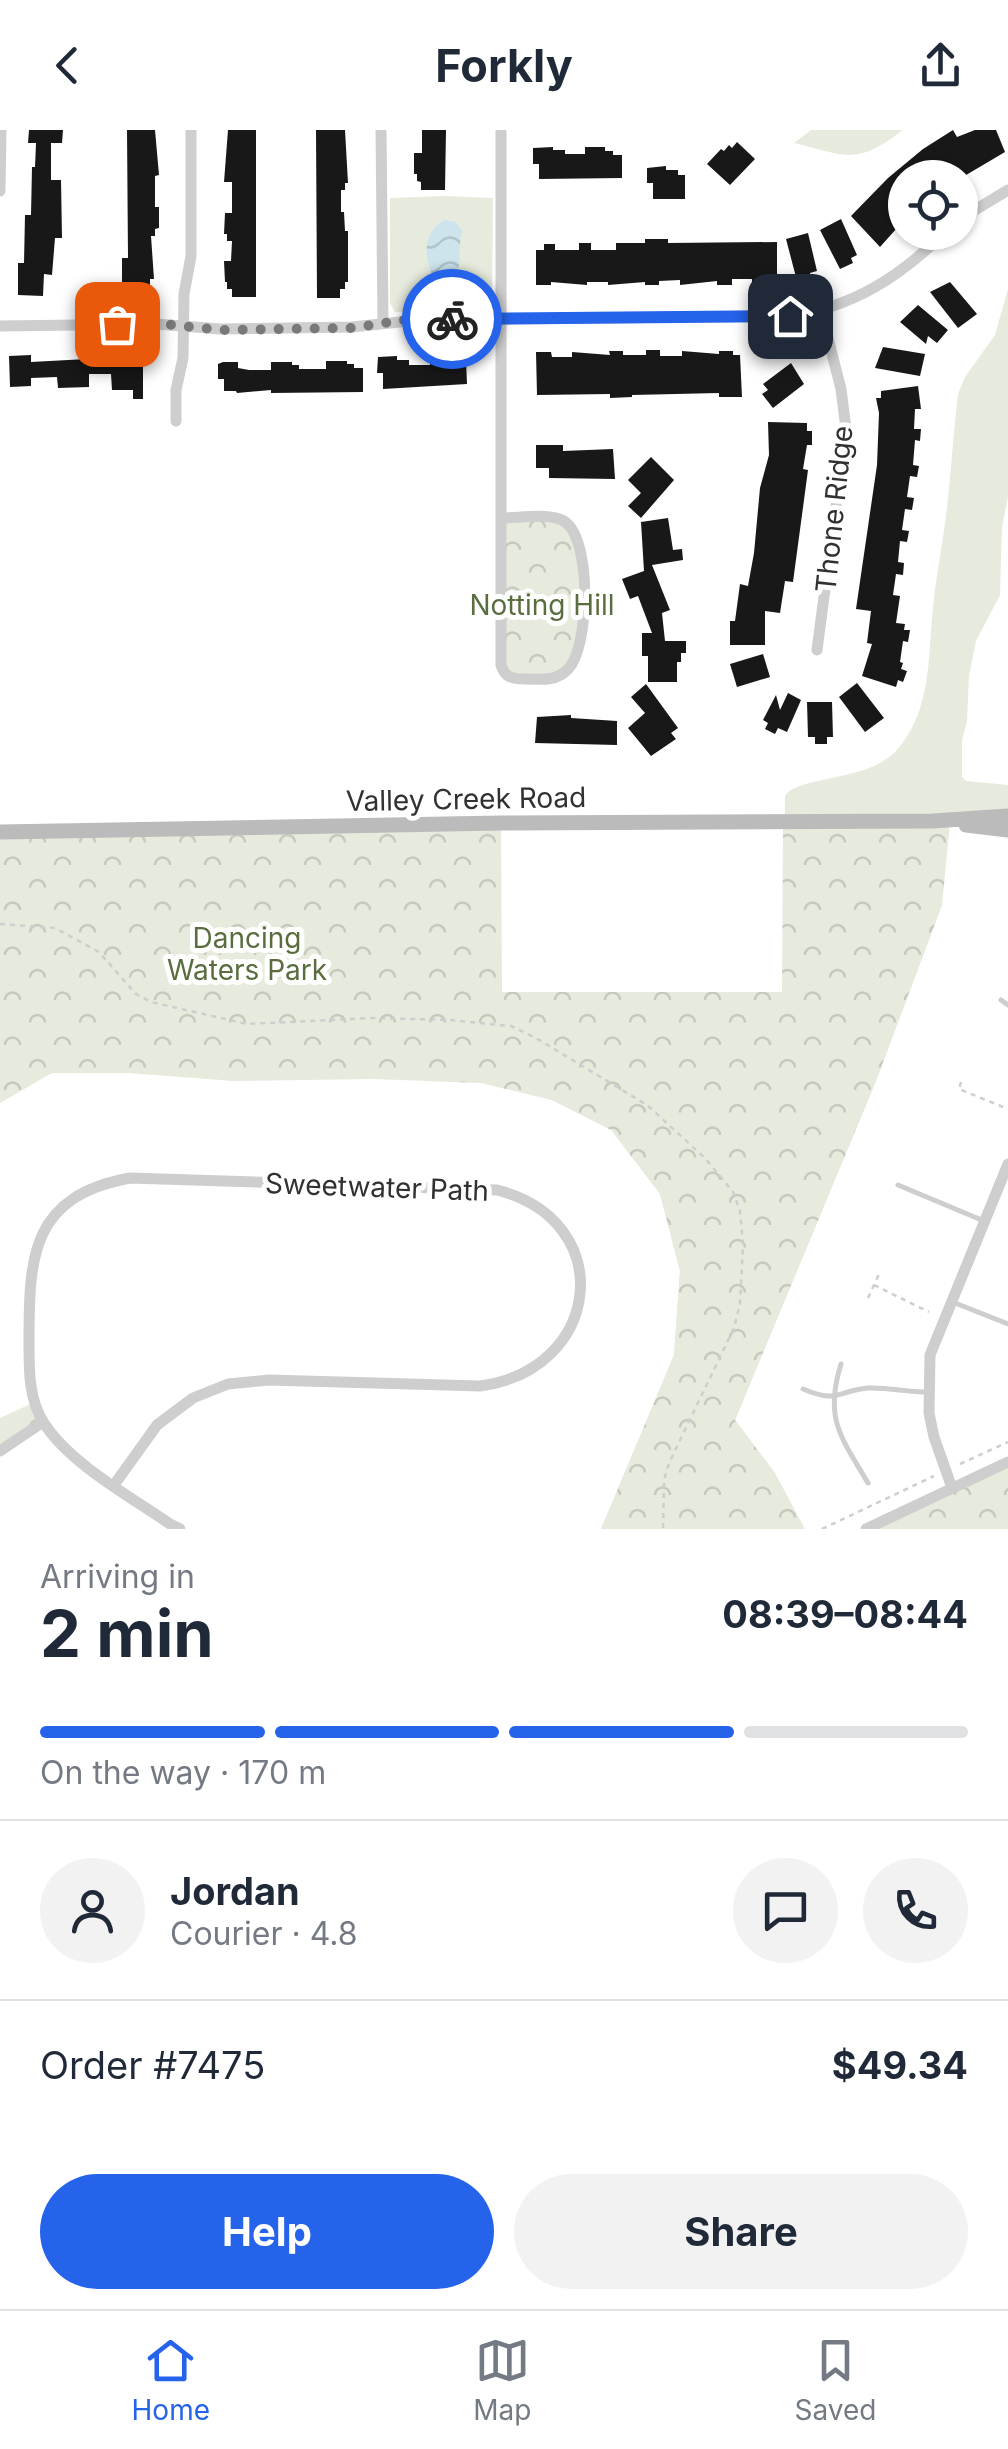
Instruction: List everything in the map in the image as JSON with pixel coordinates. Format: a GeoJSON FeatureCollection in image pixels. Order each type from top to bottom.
{"type":"FeatureCollection","features":[{"type":"Feature","properties":{"kind":"main road","name":"Valley Creek Road"},"geometry":{"type":"LineString","coordinates":[[0,832],[501,823],[933,821],[1008,816]]}},
{"type":"Feature","properties":{"kind":"main road","name":"Valley Creek Road"},"geometry":{"type":"LineString","coordinates":[[933,821],[1008,830]]}},
{"type":"Feature","properties":{"kind":"street"},"geometry":{"type":"LineString","coordinates":[[0,191],[1,130]]}},
{"type":"Feature","properties":{"kind":"street"},"geometry":{"type":"LineString","coordinates":[[176,422],[184,294],[191,256],[191,130]]}},
{"type":"Feature","properties":{"kind":"street"},"geometry":{"type":"LineString","coordinates":[[381,130],[383,323]]}},
{"type":"Feature","properties":{"kind":"street"},"geometry":{"type":"LineString","coordinates":[[501,130],[501,318],[501,518],[501,668],[516,679],[554,678],[576,660],[583,638],[582,554],[577,534],[568,524],[554,518],[501,518]]}},
{"type":"Feature","properties":{"kind":"street"},"geometry":{"type":"LineString","coordinates":[[978,208],[1008,190]]}},
{"type":"Feature","properties":{"kind":"street"},"geometry":{"type":"LineString","coordinates":[[0,326],[183,326],[220,330],[352,328],[501,318],[777,318],[821,311],[852,300],[890,281],[925,250]]}},
{"type":"Feature","properties":{"kind":"street","name":"Thone Ridge"},"geometry":{"type":"LineString","coordinates":[[817,650],[846,429],[841,389],[821,311]]}},
{"type":"Feature","properties":{"kind":"street"},"geometry":{"type":"LineString","coordinates":[[952,1488],[934,1437],[927,1392],[930,1355],[1008,1164]]}},
{"type":"Feature","properties":{"kind":"street","name":"Sweetwater Path"},"geometry":{"type":"LineString","coordinates":[[114,1485],[156,1426],[193,1398],[228,1384],[269,1380],[480,1386],[502,1383],[541,1366],[570,1330],[582,1284],[576,1258],[552,1218],[536,1205],[497,1190],[130,1178],[106,1182],[79,1194],[46,1227],[36,1247],[29,1289],[29,1371],[43,1422],[73,1454],[114,1485],[180,1529]]}},
{"type":"Feature","properties":{"kind":"street"},"geometry":{"type":"LineString","coordinates":[[0,1451],[43,1422]]}},
{"type":"Feature","properties":{"kind":"street"},"geometry":{"type":"LineString","coordinates":[[866,1529],[1008,1462]]}},
{"type":"Feature","properties":{"kind":"lane"},"geometry":{"type":"LineString","coordinates":[[1000,1000],[1008,1005]]}},
{"type":"Feature","properties":{"kind":"lane"},"geometry":{"type":"LineString","coordinates":[[898,1185],[984,1221]]}},
{"type":"Feature","properties":{"kind":"lane"},"geometry":{"type":"LineString","coordinates":[[951,1302],[1008,1324]]}},
{"type":"Feature","properties":{"kind":"lane"},"geometry":{"type":"LineString","coordinates":[[841,1364],[834,1424],[868,1484]]}},
{"type":"Feature","properties":{"kind":"lane"},"geometry":{"type":"LineString","coordinates":[[803,1389],[835,1398],[864,1388],[927,1392]]}},
{"type":"Feature","properties":{"kind":"path"},"geometry":{"type":"LineString","coordinates":[[0,924],[55,928],[99,952],[136,994],[151,1002],[247,1024],[372,1018],[511,1026],[647,1105],[706,1158],[733,1192],[740,1210],[740,1304],[725,1351],[669,1462],[664,1480],[663,1529]]}},
{"type":"Feature","properties":{"kind":"path"},"geometry":{"type":"LineString","coordinates":[[961,1082],[959,1090],[1008,1109]]}},
{"type":"Feature","properties":{"kind":"path"},"geometry":{"type":"LineString","coordinates":[[868,1298],[880,1272]]}},
{"type":"Feature","properties":{"kind":"path"},"geometry":{"type":"LineString","coordinates":[[874,1285],[929,1312]]}},
{"type":"Feature","properties":{"kind":"path"},"geometry":{"type":"LineString","coordinates":[[822,1529],[1008,1442]]}},
{"type":"Feature","properties":{"kind":"green space"},"geometry":{"type":"Polygon","coordinates":[[[811,130],[903,130],[873,149],[851,155],[794,143],[811,130]]]}},
{"type":"Feature","properties":{"kind":"green space"},"geometry":{"type":"Polygon","coordinates":[[[390,198],[493,198],[490,306],[481,310],[395,312],[390,303],[390,198]]]}},
{"type":"Feature","properties":{"kind":"green space"},"geometry":{"type":"Polygon","coordinates":[[[1008,289],[1008,497],[1002,527],[1000,595],[976,641],[962,740],[962,777],[966,781],[1008,785],[1008,816],[939,821],[942,905],[876,1081],[735,1420],[775,1473],[784,1529],[601,1529],[674,1355],[680,1271],[660,1194],[612,1130],[552,1100],[518,1091],[783,1043],[785,796],[803,785],[882,762],[895,752],[916,720],[929,664],[958,394],[965,377],[995,335],[1008,289]]]}},
{"type":"Feature","properties":{"kind":"green space","name":"Notting Hill"},"geometry":{"type":"Polygon","coordinates":[[[501,518],[554,518],[577,535],[581,647],[554,678],[503,672],[501,518]]]}},
{"type":"Feature","properties":{"kind":"green space","name":"Dancing Waters Park"},"geometry":{"type":"Polygon","coordinates":[[[783,821],[950,823],[942,905],[876,1081],[735,1420],[775,1473],[805,1529],[601,1529],[674,1355],[680,1271],[660,1194],[611,1130],[552,1100],[481,1083],[373,1079],[234,1081],[128,1073],[52,1073],[0,1103],[0,832],[501,823],[502,992],[782,992],[783,821]]]}},
{"type":"Feature","properties":{"kind":"green space"},"geometry":{"type":"Polygon","coordinates":[[[35,1402],[43,1422],[0,1451],[0,1418],[35,1402]]]}},
{"type":"Feature","properties":{"kind":"green space"},"geometry":{"type":"Polygon","coordinates":[[[1008,1462],[1008,1529],[866,1529],[1008,1462]]]}},
{"type":"Feature","properties":{"kind":"water"},"geometry":{"type":"Polygon","coordinates":[[[445,220],[456,222],[462,231],[457,274],[448,282],[432,274],[427,259],[429,236],[445,220]]]}},
{"type":"Feature","properties":{"kind":"building"},"geometry":{"type":"Polygon","coordinates":[[[29,130],[63,130],[62,143],[51,143],[51,180],[61,180],[62,238],[55,238],[52,275],[44,274],[43,296],[18,295],[18,263],[24,263],[25,215],[31,215],[35,167],[36,143],[28,143],[29,130]]]}},
{"type":"Feature","properties":{"kind":"building"},"geometry":{"type":"Polygon","coordinates":[[[127,130],[155,130],[159,175],[155,176],[155,207],[159,207],[159,228],[151,236],[154,279],[146,286],[146,294],[122,295],[122,258],[128,258],[127,130]]]}},
{"type":"Feature","properties":{"kind":"building"},"geometry":{"type":"Polygon","coordinates":[[[228,130],[256,130],[256,297],[232,297],[232,289],[227,289],[225,282],[224,261],[231,261],[232,241],[227,241],[224,234],[225,213],[232,213],[232,182],[224,182],[228,130]]]}},
{"type":"Feature","properties":{"kind":"building"},"geometry":{"type":"Polygon","coordinates":[[[316,130],[345,130],[348,183],[341,190],[341,212],[348,231],[348,282],[345,289],[340,289],[340,298],[317,298],[316,130]]]}},
{"type":"Feature","properties":{"kind":"building"},"geometry":{"type":"Polygon","coordinates":[[[422,130],[446,130],[445,190],[421,190],[421,182],[414,174],[414,153],[422,153],[422,130]]]}},
{"type":"Feature","properties":{"kind":"building"},"geometry":{"type":"Polygon","coordinates":[[[953,130],[957,137],[975,130],[996,130],[1005,152],[978,168],[978,160],[910,160],[953,130]]]}},
{"type":"Feature","properties":{"kind":"building"},"geometry":{"type":"Polygon","coordinates":[[[737,142],[755,159],[730,185],[707,164],[721,149],[724,151],[729,145],[732,148],[737,142]]]}},
{"type":"Feature","properties":{"kind":"building"},"geometry":{"type":"Polygon","coordinates":[[[585,147],[605,147],[613,155],[622,155],[622,178],[539,179],[539,164],[533,164],[533,148],[565,150],[565,154],[585,154],[585,147]]]}},
{"type":"Feature","properties":{"kind":"building"},"geometry":{"type":"Polygon","coordinates":[[[666,166],[666,170],[678,170],[678,175],[685,175],[685,199],[653,199],[653,183],[647,183],[647,168],[666,166]]]}},
{"type":"Feature","properties":{"kind":"building"},"geometry":{"type":"Polygon","coordinates":[[[888,178],[888,238],[880,247],[851,216],[888,178]]]}},
{"type":"Feature","properties":{"kind":"building"},"geometry":{"type":"Polygon","coordinates":[[[841,219],[857,255],[851,258],[853,263],[840,269],[820,230],[841,219]]]}},
{"type":"Feature","properties":{"kind":"building"},"geometry":{"type":"Polygon","coordinates":[[[808,233],[817,271],[810,273],[811,278],[797,281],[786,239],[808,233]]]}},
{"type":"Feature","properties":{"kind":"building"},"geometry":{"type":"Polygon","coordinates":[[[645,239],[668,239],[668,243],[777,242],[777,281],[752,284],[752,279],[732,279],[732,285],[717,285],[717,281],[680,285],[680,280],[659,281],[659,285],[536,285],[536,250],[544,250],[544,244],[555,244],[555,250],[579,250],[579,243],[591,243],[591,250],[616,250],[616,243],[645,243],[645,239]]]}},
{"type":"Feature","properties":{"kind":"building"},"geometry":{"type":"Polygon","coordinates":[[[950,282],[977,314],[958,328],[930,292],[950,282]]]}},
{"type":"Feature","properties":{"kind":"building"},"geometry":{"type":"Polygon","coordinates":[[[918,305],[948,330],[937,343],[928,336],[926,344],[900,322],[918,305]]]}},
{"type":"Feature","properties":{"kind":"building"},"geometry":{"type":"Polygon","coordinates":[[[883,347],[925,354],[920,376],[875,368],[883,347]]]}},
{"type":"Feature","properties":{"kind":"building"},"geometry":{"type":"Polygon","coordinates":[[[646,350],[660,350],[660,356],[682,356],[682,351],[733,351],[733,355],[740,355],[742,397],[719,397],[719,393],[610,398],[610,394],[537,395],[536,352],[572,357],[572,352],[610,355],[609,351],[646,355],[646,350]]]}},
{"type":"Feature","properties":{"kind":"building"},"geometry":{"type":"Polygon","coordinates":[[[430,353],[450,353],[458,355],[458,360],[466,360],[467,384],[383,389],[383,373],[377,373],[378,357],[397,356],[397,360],[409,360],[409,365],[430,365],[430,353]]]}},
{"type":"Feature","properties":{"kind":"building"},"geometry":{"type":"Polygon","coordinates":[[[31,355],[31,362],[124,357],[124,361],[136,361],[136,366],[143,366],[143,399],[133,399],[133,390],[112,390],[111,374],[89,374],[89,387],[58,388],[57,377],[31,378],[31,386],[10,387],[9,356],[31,355]]]}},
{"type":"Feature","properties":{"kind":"building"},"geometry":{"type":"Polygon","coordinates":[[[326,361],[347,361],[354,368],[363,368],[363,392],[237,393],[224,391],[224,379],[218,379],[218,364],[223,362],[238,362],[238,368],[249,370],[271,370],[271,362],[292,362],[299,369],[326,369],[326,361]]]}},
{"type":"Feature","properties":{"kind":"building"},"geometry":{"type":"Polygon","coordinates":[[[791,363],[804,384],[773,408],[762,394],[768,390],[763,384],[791,363]]]}},
{"type":"Feature","properties":{"kind":"building"},"geometry":{"type":"Polygon","coordinates":[[[918,386],[921,409],[915,409],[914,429],[921,429],[920,441],[915,440],[913,465],[919,466],[917,477],[910,476],[907,497],[914,498],[912,510],[905,509],[902,530],[909,531],[907,542],[900,541],[898,562],[904,563],[903,575],[896,574],[893,595],[900,596],[896,623],[905,624],[904,630],[910,630],[908,642],[903,641],[900,662],[901,669],[907,671],[896,687],[862,676],[872,644],[867,643],[871,611],[856,609],[877,465],[876,398],[881,398],[881,391],[918,386]]]}},
{"type":"Feature","properties":{"kind":"building"},"geometry":{"type":"Polygon","coordinates":[[[768,422],[807,423],[807,431],[812,431],[812,445],[807,445],[803,469],[808,470],[793,582],[785,581],[780,613],[765,611],[765,645],[730,645],[730,621],[735,621],[740,584],[748,586],[754,553],[760,488],[769,455],[768,422]]]}},
{"type":"Feature","properties":{"kind":"building"},"geometry":{"type":"Polygon","coordinates":[[[536,445],[563,445],[563,451],[613,449],[615,479],[549,478],[549,468],[536,468],[536,445]]]}},
{"type":"Feature","properties":{"kind":"building"},"geometry":{"type":"Polygon","coordinates":[[[651,457],[674,480],[641,518],[628,506],[641,493],[628,480],[651,457]]]}},
{"type":"Feature","properties":{"kind":"building"},"geometry":{"type":"Polygon","coordinates":[[[668,518],[673,550],[682,549],[683,560],[652,565],[670,610],[662,613],[665,641],[686,641],[686,653],[681,653],[681,662],[677,662],[677,682],[648,682],[648,656],[642,656],[642,633],[652,633],[638,596],[630,599],[622,579],[644,571],[641,522],[668,518]]]}},
{"type":"Feature","properties":{"kind":"building"},"geometry":{"type":"Polygon","coordinates":[[[763,654],[770,677],[737,687],[730,664],[763,654]]]}},
{"type":"Feature","properties":{"kind":"building"},"geometry":{"type":"Polygon","coordinates":[[[857,683],[884,718],[865,732],[839,697],[857,683]]]}},
{"type":"Feature","properties":{"kind":"building"},"geometry":{"type":"Polygon","coordinates":[[[646,684],[678,728],[671,733],[676,739],[651,756],[628,728],[645,713],[631,697],[646,684]]]}},
{"type":"Feature","properties":{"kind":"building"},"geometry":{"type":"Polygon","coordinates":[[[788,693],[801,700],[787,732],[778,728],[775,734],[765,729],[768,723],[763,720],[776,695],[780,710],[788,693]]]}},
{"type":"Feature","properties":{"kind":"building"},"geometry":{"type":"Polygon","coordinates":[[[807,702],[832,702],[833,737],[827,737],[827,744],[815,744],[815,737],[808,737],[807,702]]]}},
{"type":"Feature","properties":{"kind":"building"},"geometry":{"type":"Polygon","coordinates":[[[571,715],[617,721],[617,745],[535,743],[537,717],[571,715]]]}},
{"type":"Feature","properties":{"kind":"way so far"},"geometry":{"type":"LineString","coordinates":[[117,324],[220,330],[352,328],[405,320],[452,319]]}},
{"type":"Feature","properties":{"kind":"route"},"geometry":{"type":"LineString","coordinates":[[452,319],[790,316]]}}]}
